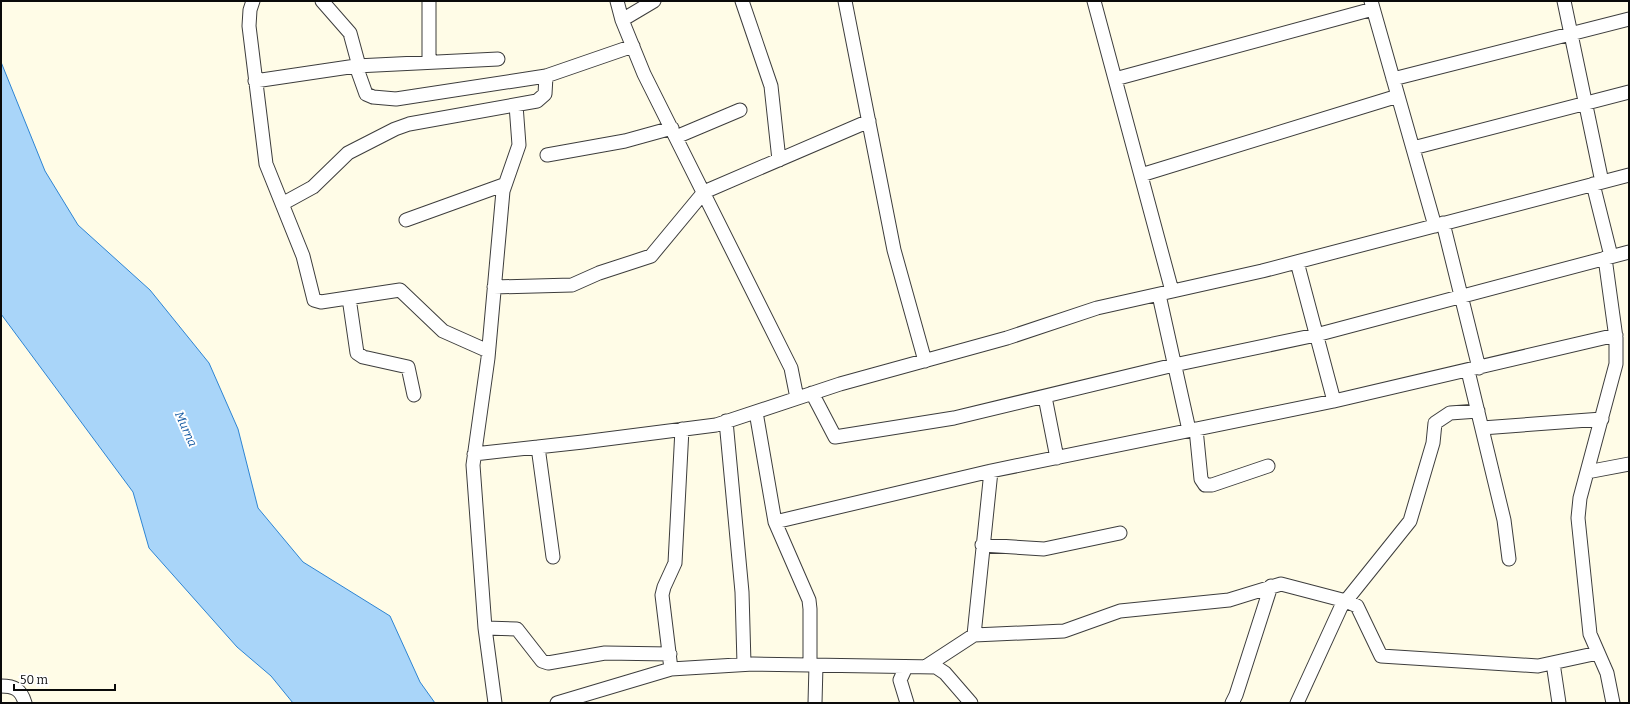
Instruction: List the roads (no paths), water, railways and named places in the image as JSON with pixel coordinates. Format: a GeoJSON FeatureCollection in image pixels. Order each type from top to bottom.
{"type":"FeatureCollection","features":[{"type":"Feature","properties":{"kind":"street"},"geometry":{"type":"LineString","coordinates":[[253,1],[250,10],[249,26],[264,157],[303,256],[314,300],[321,302],[400,290],[443,331],[488,351]]}},
{"type":"Feature","properties":{"kind":"street"},"geometry":{"type":"LineString","coordinates":[[322,1],[350,33],[366,94],[373,98],[390,99],[546,76],[633,46]]}},
{"type":"Feature","properties":{"kind":"street"},"geometry":{"type":"LineString","coordinates":[[429,1],[429,62]]}},
{"type":"Feature","properties":{"kind":"street"},"geometry":{"type":"LineString","coordinates":[[618,1],[622,20],[633,46],[791,368],[797,398]]}},
{"type":"Feature","properties":{"kind":"street"},"geometry":{"type":"LineString","coordinates":[[622,20],[654,1]]}},
{"type":"Feature","properties":{"kind":"street"},"geometry":{"type":"LineString","coordinates":[[742,1],[771,86],[779,160]]}},
{"type":"Feature","properties":{"kind":"street"},"geometry":{"type":"LineString","coordinates":[[845,1],[894,250],[925,361]]}},
{"type":"Feature","properties":{"kind":"street"},"geometry":{"type":"LineString","coordinates":[[1094,1],[1172,291]]}},
{"type":"Feature","properties":{"kind":"street"},"geometry":{"type":"LineString","coordinates":[[1564,1],[1586,104],[1608,257],[1616,335],[1616,364],[1579,502],[1578,518],[1590,634],[1609,678],[1613,703]]}},
{"type":"Feature","properties":{"kind":"street"},"geometry":{"type":"LineString","coordinates":[[1115,79],[1372,5],[1413,148],[1461,295],[1474,369],[1478,411],[1504,520],[1509,559]]}},
{"type":"Feature","properties":{"kind":"street"},"geometry":{"type":"LineString","coordinates":[[1393,79],[1629,19]]}},
{"type":"Feature","properties":{"kind":"street"},"geometry":{"type":"LineString","coordinates":[[255,81],[358,66],[498,59]]}},
{"type":"Feature","properties":{"kind":"street"},"geometry":{"type":"LineString","coordinates":[[282,204],[313,186],[348,153],[395,129],[409,124],[537,101],[543,97],[546,76]]}},
{"type":"Feature","properties":{"kind":"street"},"geometry":{"type":"LineString","coordinates":[[1413,148],[1629,92]]}},
{"type":"Feature","properties":{"kind":"street"},"geometry":{"type":"LineString","coordinates":[[1141,175],[1398,96]]}},
{"type":"Feature","properties":{"kind":"street"},"geometry":{"type":"LineString","coordinates":[[495,703],[485,628],[473,465],[488,351],[503,185],[519,145],[516,105]]}},
{"type":"Feature","properties":{"kind":"street"},"geometry":{"type":"LineString","coordinates":[[547,155],[674,132],[740,110]]}},
{"type":"Feature","properties":{"kind":"street"},"geometry":{"type":"LineString","coordinates":[[494,287],[572,285],[599,273],[651,256],[704,192],[869,121]]}},
{"type":"Feature","properties":{"kind":"street"},"geometry":{"type":"LineString","coordinates":[[474,454],[716,425],[812,393],[1007,338],[1097,308],[1297,262],[1629,175]]}},
{"type":"Feature","properties":{"kind":"street"},"geometry":{"type":"LineString","coordinates":[[406,220],[503,185]]}},
{"type":"Feature","properties":{"kind":"street"},"geometry":{"type":"LineString","coordinates":[[812,393],[835,437],[954,418],[1174,365],[1316,335],[1461,295],[1629,252]]}},
{"type":"Feature","properties":{"kind":"street"},"geometry":{"type":"LineString","coordinates":[[1297,262],[1334,401]]}},
{"type":"Feature","properties":{"kind":"street"},"geometry":{"type":"LineString","coordinates":[[1159,294],[1174,365],[1192,430],[1201,479],[1205,485],[1212,485],[1268,466]]}},
{"type":"Feature","properties":{"kind":"street"},"geometry":{"type":"LineString","coordinates":[[349,298],[357,353],[363,357],[408,367],[414,395]]}},
{"type":"Feature","properties":{"kind":"street"},"geometry":{"type":"LineString","coordinates":[[776,522],[991,471],[1334,401],[1616,335]]}},
{"type":"Feature","properties":{"kind":"street"},"geometry":{"type":"LineString","coordinates":[[1046,397],[1057,458]]}},
{"type":"Feature","properties":{"kind":"street"},"geometry":{"type":"LineString","coordinates":[[1297,703],[1338,612],[1410,521],[1433,443],[1435,423],[1450,413],[1478,411]]}},
{"type":"Feature","properties":{"kind":"street"},"geometry":{"type":"LineString","coordinates":[[756,412],[776,522],[809,600],[815,703]]}},
{"type":"Feature","properties":{"kind":"street"},"geometry":{"type":"LineString","coordinates":[[1482,428],[1602,418]]}},
{"type":"Feature","properties":{"kind":"street"},"geometry":{"type":"LineString","coordinates":[[726,421],[742,592],[744,664]]}},
{"type":"Feature","properties":{"kind":"street"},"geometry":{"type":"LineString","coordinates":[[671,669],[662,595],[675,562],[682,429]]}},
{"type":"Feature","properties":{"kind":"street"},"geometry":{"type":"LineString","coordinates":[[538,447],[553,557]]}},
{"type":"Feature","properties":{"kind":"street"},"geometry":{"type":"LineString","coordinates":[[1587,472],[1629,464]]}},
{"type":"Feature","properties":{"kind":"street"},"geometry":{"type":"LineString","coordinates":[[974,635],[982,545],[991,471]]}},
{"type":"Feature","properties":{"kind":"street"},"geometry":{"type":"LineString","coordinates":[[982,545],[1044,549],[1120,533]]}},
{"type":"Feature","properties":{"kind":"street"},"geometry":{"type":"LineString","coordinates":[[925,667],[974,635],[1064,631],[1120,611],[1224,601],[1271,586],[1287,584],[1346,600],[1358,606],[1382,656],[1538,666],[1598,653]]}},
{"type":"Feature","properties":{"kind":"street"},"geometry":{"type":"LineString","coordinates":[[1232,703],[1236,695],[1271,586]]}},
{"type":"Feature","properties":{"kind":"street"},"geometry":{"type":"LineString","coordinates":[[485,628],[517,629],[542,661],[548,663],[606,653],[670,654]]}},
{"type":"Feature","properties":{"kind":"street"},"geometry":{"type":"LineString","coordinates":[[1553,663],[1559,703]]}},
{"type":"Feature","properties":{"kind":"street"},"geometry":{"type":"LineString","coordinates":[[557,703],[671,669],[744,664],[936,667],[946,673],[971,703]]}},
{"type":"Feature","properties":{"kind":"street"},"geometry":{"type":"LineString","coordinates":[[906,667],[900,680],[907,703]]}},
{"type":"Feature","properties":{"kind":"street"},"geometry":{"type":"LineString","coordinates":[[1,686],[12,686],[18,690],[25,703]]}},
{"type":"Feature","properties":{"kind":"water","name":"Murna"},"geometry":{"type":"Polygon","coordinates":[[[1,62],[45,171],[78,225],[150,290],[209,363],[238,429],[258,508],[303,562],[390,616],[420,682],[435,703],[293,703],[271,676],[237,647],[149,548],[133,492],[1,314],[1,62]]]}}]}
